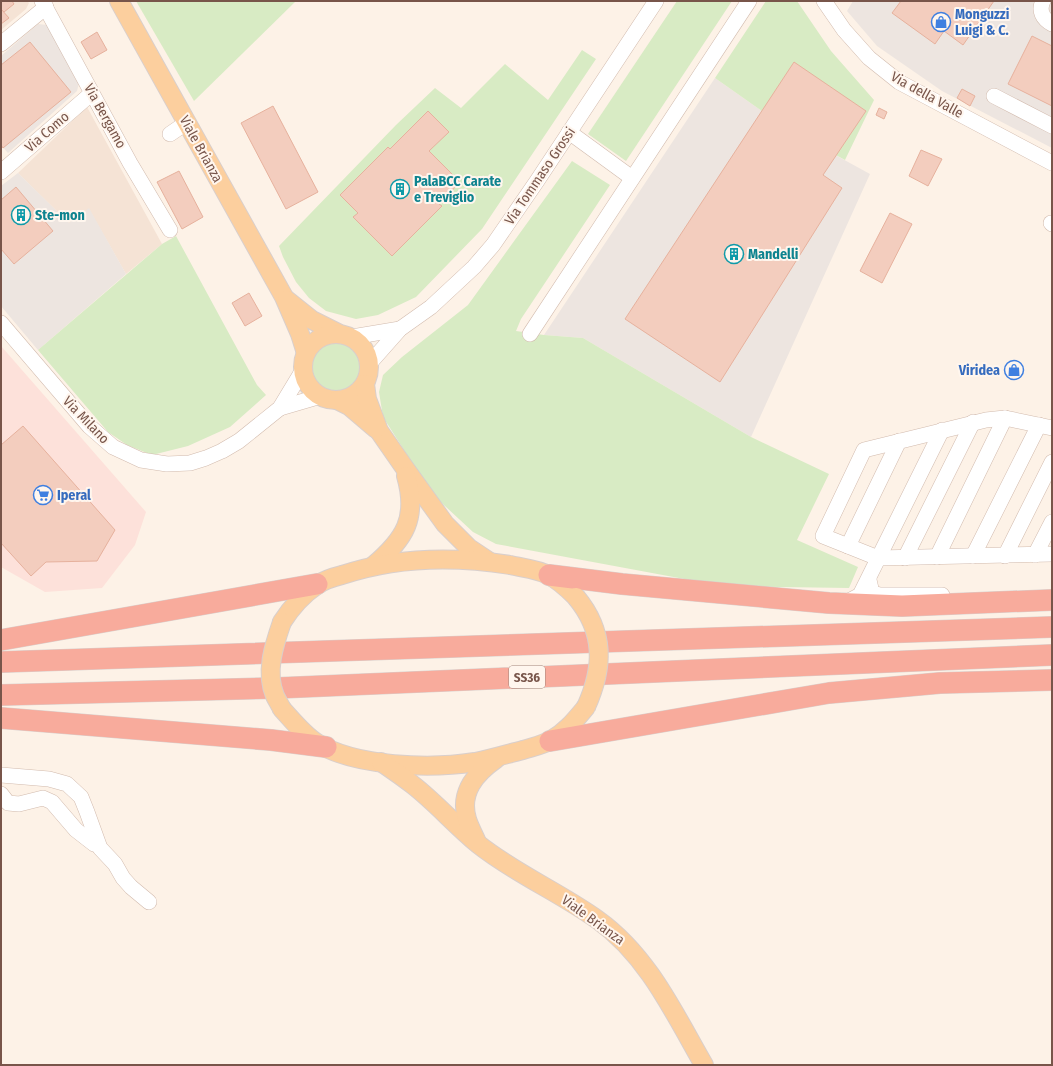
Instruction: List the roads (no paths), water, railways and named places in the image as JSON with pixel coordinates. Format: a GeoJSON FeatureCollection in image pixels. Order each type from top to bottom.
{"type":"FeatureCollection","features":[{"type":"Feature","properties":{"kind":"highway"},"geometry":{"type":"LineString","coordinates":[[549,575],[622,584],[807,601],[902,606],[1052,600]]}},
{"type":"Feature","properties":{"kind":"highway"},"geometry":{"type":"LineString","coordinates":[[1,640],[318,584]]}},
{"type":"Feature","properties":{"kind":"highway"},"geometry":{"type":"LineString","coordinates":[[1,662],[1052,627]]}},
{"type":"Feature","properties":{"kind":"highway","name":"SS36"},"geometry":{"type":"LineString","coordinates":[[1,696],[293,687],[1052,655]]}},
{"type":"Feature","properties":{"kind":"highway"},"geometry":{"type":"LineString","coordinates":[[550,741],[829,694],[884,687],[940,683],[1052,680]]}},
{"type":"Feature","properties":{"kind":"highway"},"geometry":{"type":"LineString","coordinates":[[1,718],[271,740],[326,747]]}},
{"type":"Feature","properties":{"kind":"main road","name":"Viale Brianza"},"geometry":{"type":"LineString","coordinates":[[119,1],[284,297],[300,334],[304,362]]}},
{"type":"Feature","properties":{"kind":"main road","name":"Viale Brianza"},"geometry":{"type":"LineString","coordinates":[[284,297],[312,320],[345,335]]}},
{"type":"Feature","properties":{"kind":"main road"},"geometry":{"type":"LineString","coordinates":[[379,431],[349,406],[312,390],[306,381],[304,362],[311,345],[319,338],[328,334],[345,335],[364,348],[369,364],[365,384],[367,400],[379,431],[444,524],[469,548],[491,562]]}},
{"type":"Feature","properties":{"kind":"main road"},"geometry":{"type":"LineString","coordinates":[[329,398],[345,399],[353,395],[365,384]]}},
{"type":"Feature","properties":{"kind":"main road"},"geometry":{"type":"LineString","coordinates":[[372,566],[387,554],[397,543],[410,516],[410,489],[404,467]]}},
{"type":"Feature","properties":{"kind":"main road"},"geometry":{"type":"LineString","coordinates":[[429,559],[491,562],[549,575],[576,597],[590,617],[596,629],[599,645],[599,664],[593,692],[586,707],[568,728],[550,741],[501,756],[475,762],[439,765],[414,765],[381,762],[353,757],[317,743],[282,710],[274,694],[271,679],[271,660],[275,642],[282,622],[291,608],[318,584],[354,570],[372,566],[429,559]]}},
{"type":"Feature","properties":{"kind":"main road"},"geometry":{"type":"LineString","coordinates":[[478,844],[466,815],[466,801],[468,792],[477,774],[501,756]]}},
{"type":"Feature","properties":{"kind":"main road","name":"Viale Brianza"},"geometry":{"type":"LineString","coordinates":[[381,762],[413,785],[478,844],[512,867],[566,898],[592,916],[628,945],[661,990],[704,1065]]}},
{"type":"Feature","properties":{"kind":"street","name":"Via Tommaso Grossi"},"geometry":{"type":"LineString","coordinates":[[369,364],[400,329],[431,307],[474,267],[493,245],[656,1]]}},
{"type":"Feature","properties":{"kind":"street"},"geometry":{"type":"LineString","coordinates":[[530,334],[749,1]]}},
{"type":"Feature","properties":{"kind":"street","name":"Via della Valle"},"geometry":{"type":"LineString","coordinates":[[824,1],[844,30],[868,58],[898,82],[1050,158]]}},
{"type":"Feature","properties":{"kind":"street"},"geometry":{"type":"LineString","coordinates":[[1043,1],[1040,6],[1041,13],[1045,20],[1052,24]]}},
{"type":"Feature","properties":{"kind":"street"},"geometry":{"type":"LineString","coordinates":[[1,44],[44,4]]}},
{"type":"Feature","properties":{"kind":"street","name":"Via Bergamo"},"geometry":{"type":"LineString","coordinates":[[44,4],[92,93],[170,230]]}},
{"type":"Feature","properties":{"kind":"street","name":"Via Como"},"geometry":{"type":"LineString","coordinates":[[3,166],[92,93]]}},
{"type":"Feature","properties":{"kind":"street"},"geometry":{"type":"LineString","coordinates":[[994,96],[1052,126]]}},
{"type":"Feature","properties":{"kind":"street"},"geometry":{"type":"LineString","coordinates":[[170,134],[186,123]]}},
{"type":"Feature","properties":{"kind":"street"},"geometry":{"type":"LineString","coordinates":[[569,132],[632,178]]}},
{"type":"Feature","properties":{"kind":"street","name":"Via Milano"},"geometry":{"type":"LineString","coordinates":[[1,323],[89,426],[113,447],[141,460],[167,464],[190,463],[206,458],[239,441],[280,408],[304,362]]}},
{"type":"Feature","properties":{"kind":"street","name":"Via Tommaso Grossi"},"geometry":{"type":"LineString","coordinates":[[345,335],[400,329]]}},
{"type":"Feature","properties":{"kind":"street","name":"Via Milano"},"geometry":{"type":"LineString","coordinates":[[280,408],[329,398]]}},
{"type":"Feature","properties":{"kind":"street"},"geometry":{"type":"LineString","coordinates":[[937,558],[1006,418]]}},
{"type":"Feature","properties":{"kind":"street"},"geometry":{"type":"LineString","coordinates":[[973,556],[1046,426],[1006,418],[974,422],[864,450],[823,536],[878,558],[937,558],[1052,554]]}},
{"type":"Feature","properties":{"kind":"street"},"geometry":{"type":"LineString","coordinates":[[905,558],[974,422]]}},
{"type":"Feature","properties":{"kind":"street"},"geometry":{"type":"LineString","coordinates":[[845,603],[860,595],[869,580],[878,558],[942,430]]}},
{"type":"Feature","properties":{"kind":"street"},"geometry":{"type":"LineString","coordinates":[[848,546],[899,441]]}},
{"type":"Feature","properties":{"kind":"street"},"geometry":{"type":"LineString","coordinates":[[1005,556],[1052,462]]}},
{"type":"Feature","properties":{"kind":"street"},"geometry":{"type":"LineString","coordinates":[[1035,555],[1052,522]]}},
{"type":"Feature","properties":{"kind":"street"},"geometry":{"type":"LineString","coordinates":[[869,580],[872,592],[880,595],[959,594],[982,603]]}},
{"type":"Feature","properties":{"kind":"street"},"geometry":{"type":"LineString","coordinates":[[1,775],[49,779],[67,784],[81,797],[98,845],[115,864],[123,878],[149,902]]}},
{"type":"Feature","properties":{"kind":"street"},"geometry":{"type":"LineString","coordinates":[[3,803],[19,804],[43,798],[52,802],[76,830],[94,844],[98,845]]}},
{"type":"Feature","properties":{"kind":"place","name":"Monguzzi Luigi & C."},"geometry":{"type":"Point","coordinates":[941,22]}},
{"type":"Feature","properties":{"kind":"place","name":"PalaBCC Carate e Treviglio"},"geometry":{"type":"Point","coordinates":[400,189]}},
{"type":"Feature","properties":{"kind":"place","name":"Ste-mon"},"geometry":{"type":"Point","coordinates":[21,215]}},
{"type":"Feature","properties":{"kind":"place","name":"Mandelli"},"geometry":{"type":"Point","coordinates":[734,254]}},
{"type":"Feature","properties":{"kind":"place","name":"Viridea"},"geometry":{"type":"Point","coordinates":[1014,370]}},
{"type":"Feature","properties":{"kind":"place","name":"Iperal"},"geometry":{"type":"Point","coordinates":[43,495]}}]}
